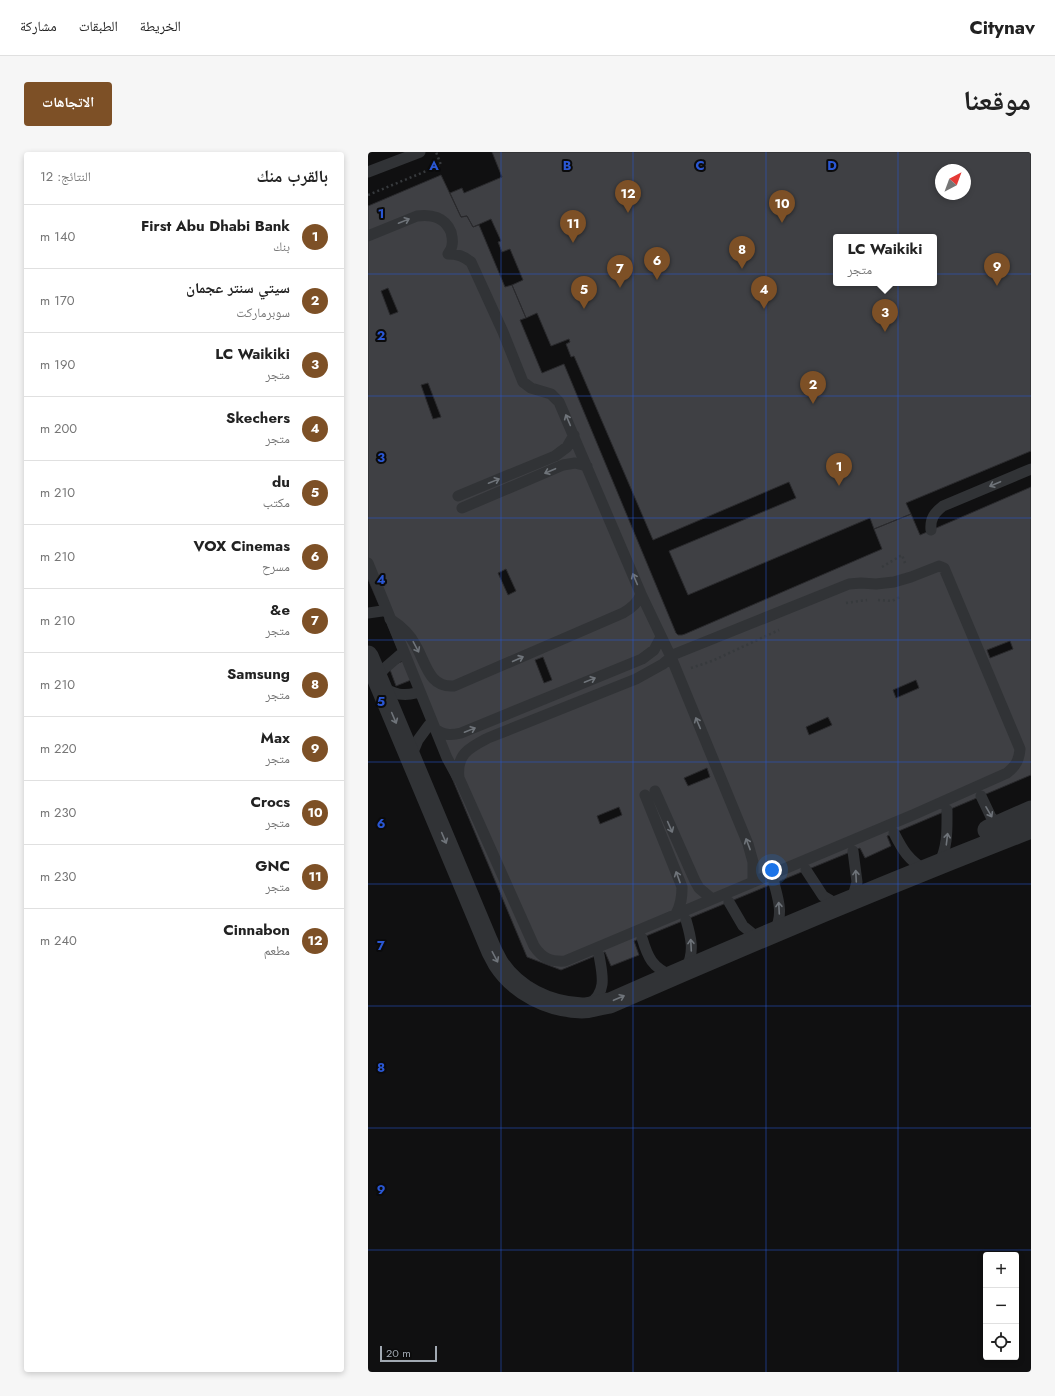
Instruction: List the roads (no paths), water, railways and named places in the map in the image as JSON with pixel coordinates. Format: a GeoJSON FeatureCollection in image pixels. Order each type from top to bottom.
{"type":"FeatureCollection","features":[{"type":"Feature","properties":{"kind":"street"},"geometry":{"type":"LineString","coordinates":[[368,656],[498,963],[515,982],[535,996],[559,1005],[584,1008],[610,1002],[958,856],[1031,828]]}},
{"type":"Feature","properties":{"kind":"street"},"geometry":{"type":"LineString","coordinates":[[958,856],[969,842],[977,836],[1031,811]]}},
{"type":"Feature","properties":{"kind":"lane"},"geometry":{"type":"LineString","coordinates":[[368,172],[420,152]]}},
{"type":"Feature","properties":{"kind":"lane"},"geometry":{"type":"LineString","coordinates":[[368,236],[424,214],[439,218],[446,223],[450,230],[452,245],[448,254],[464,256],[471,262],[503,332],[523,382],[531,388],[545,392],[556,398],[559,402],[641,594],[678,673],[752,853],[754,872],[753,882]]}},
{"type":"Feature","properties":{"kind":"lane"},"geometry":{"type":"LineString","coordinates":[[458,496],[556,456],[567,447],[574,435]]}},
{"type":"Feature","properties":{"kind":"lane"},"geometry":{"type":"LineString","coordinates":[[462,508],[564,465],[576,463],[587,466]]}},
{"type":"Feature","properties":{"kind":"lane"},"geometry":{"type":"LineString","coordinates":[[930,530],[930,523],[933,516],[937,510],[943,506],[1031,468]]}},
{"type":"Feature","properties":{"kind":"lane"},"geometry":{"type":"LineString","coordinates":[[368,563],[432,726],[450,765],[459,778],[534,946],[539,954],[546,960],[555,962],[565,961],[681,917],[712,899],[915,814],[1007,773],[1015,767],[1019,758],[1020,749],[944,568],[936,567],[911,578],[894,582],[849,584],[671,657],[663,664],[636,679],[474,745],[462,756],[459,763],[459,778]]}},
{"type":"Feature","properties":{"kind":"lane"},"geometry":{"type":"LineString","coordinates":[[390,618],[405,630],[411,638],[433,680],[443,685],[454,686],[623,613],[635,605],[641,594]]}},
{"type":"Feature","properties":{"kind":"lane"},"geometry":{"type":"LineString","coordinates":[[368,613],[382,611]]}},
{"type":"Feature","properties":{"kind":"lane"},"geometry":{"type":"LineString","coordinates":[[432,726],[447,735],[461,734],[642,659],[654,650],[661,637]]}},
{"type":"Feature","properties":{"kind":"lane"},"geometry":{"type":"LineString","coordinates":[[400,655],[385,668],[379,682],[388,691],[398,695],[416,693]]}},
{"type":"Feature","properties":{"kind":"lane"},"geometry":{"type":"LineString","coordinates":[[411,758],[418,740],[432,726]]}},
{"type":"Feature","properties":{"kind":"lane"},"geometry":{"type":"LineString","coordinates":[[642,938],[647,956],[662,972],[679,973],[690,962],[692,948],[681,917],[682,887],[650,793],[695,882],[699,888],[712,899]]}},
{"type":"Feature","properties":{"kind":"lane"},"geometry":{"type":"LineString","coordinates":[[981,796],[991,816],[1000,825]]}},
{"type":"Feature","properties":{"kind":"lane"},"geometry":{"type":"LineString","coordinates":[[894,833],[909,859],[932,868],[945,850],[947,841],[947,810]]}},
{"type":"Feature","properties":{"kind":"lane"},"geometry":{"type":"LineString","coordinates":[[806,870],[823,896],[846,903],[857,882],[853,851]]}},
{"type":"Feature","properties":{"kind":"lane"},"geometry":{"type":"LineString","coordinates":[[729,902],[743,926],[767,936],[780,918],[780,910],[774,883]]}},
{"type":"Feature","properties":{"kind":"lane"},"geometry":{"type":"LineString","coordinates":[[584,1008],[592,1003],[598,996],[602,987],[603,978],[599,955]]}},
{"type":"Feature","properties":{"kind":"place","name":"Cinnabon"},"geometry":{"type":"Point","coordinates":[628,213]}},
{"type":"Feature","properties":{"kind":"place","name":"Crocs"},"geometry":{"type":"Point","coordinates":[782,223]}},
{"type":"Feature","properties":{"kind":"place","name":"GNC"},"geometry":{"type":"Point","coordinates":[573,243]}},
{"type":"Feature","properties":{"kind":"place","name":"Samsung"},"geometry":{"type":"Point","coordinates":[742,269]}},
{"type":"Feature","properties":{"kind":"place","name":"VOX Cinemas"},"geometry":{"type":"Point","coordinates":[657,280]}},
{"type":"Feature","properties":{"kind":"place","name":"Max"},"geometry":{"type":"Point","coordinates":[997,286]}},
{"type":"Feature","properties":{"kind":"place","name":"e&"},"geometry":{"type":"Point","coordinates":[620,288]}},
{"type":"Feature","properties":{"kind":"place","name":"du"},"geometry":{"type":"Point","coordinates":[584,309]}},
{"type":"Feature","properties":{"kind":"place","name":"Skechers"},"geometry":{"type":"Point","coordinates":[764,309]}},
{"type":"Feature","properties":{"kind":"place","name":"LC Waikiki"},"geometry":{"type":"Point","coordinates":[885,332]}},
{"type":"Feature","properties":{"kind":"place","name":"سيتي سنتر عجمان"},"geometry":{"type":"Point","coordinates":[813,404]}},
{"type":"Feature","properties":{"kind":"place","name":"First Abu Dhabi Bank"},"geometry":{"type":"Point","coordinates":[839,486]}}]}
